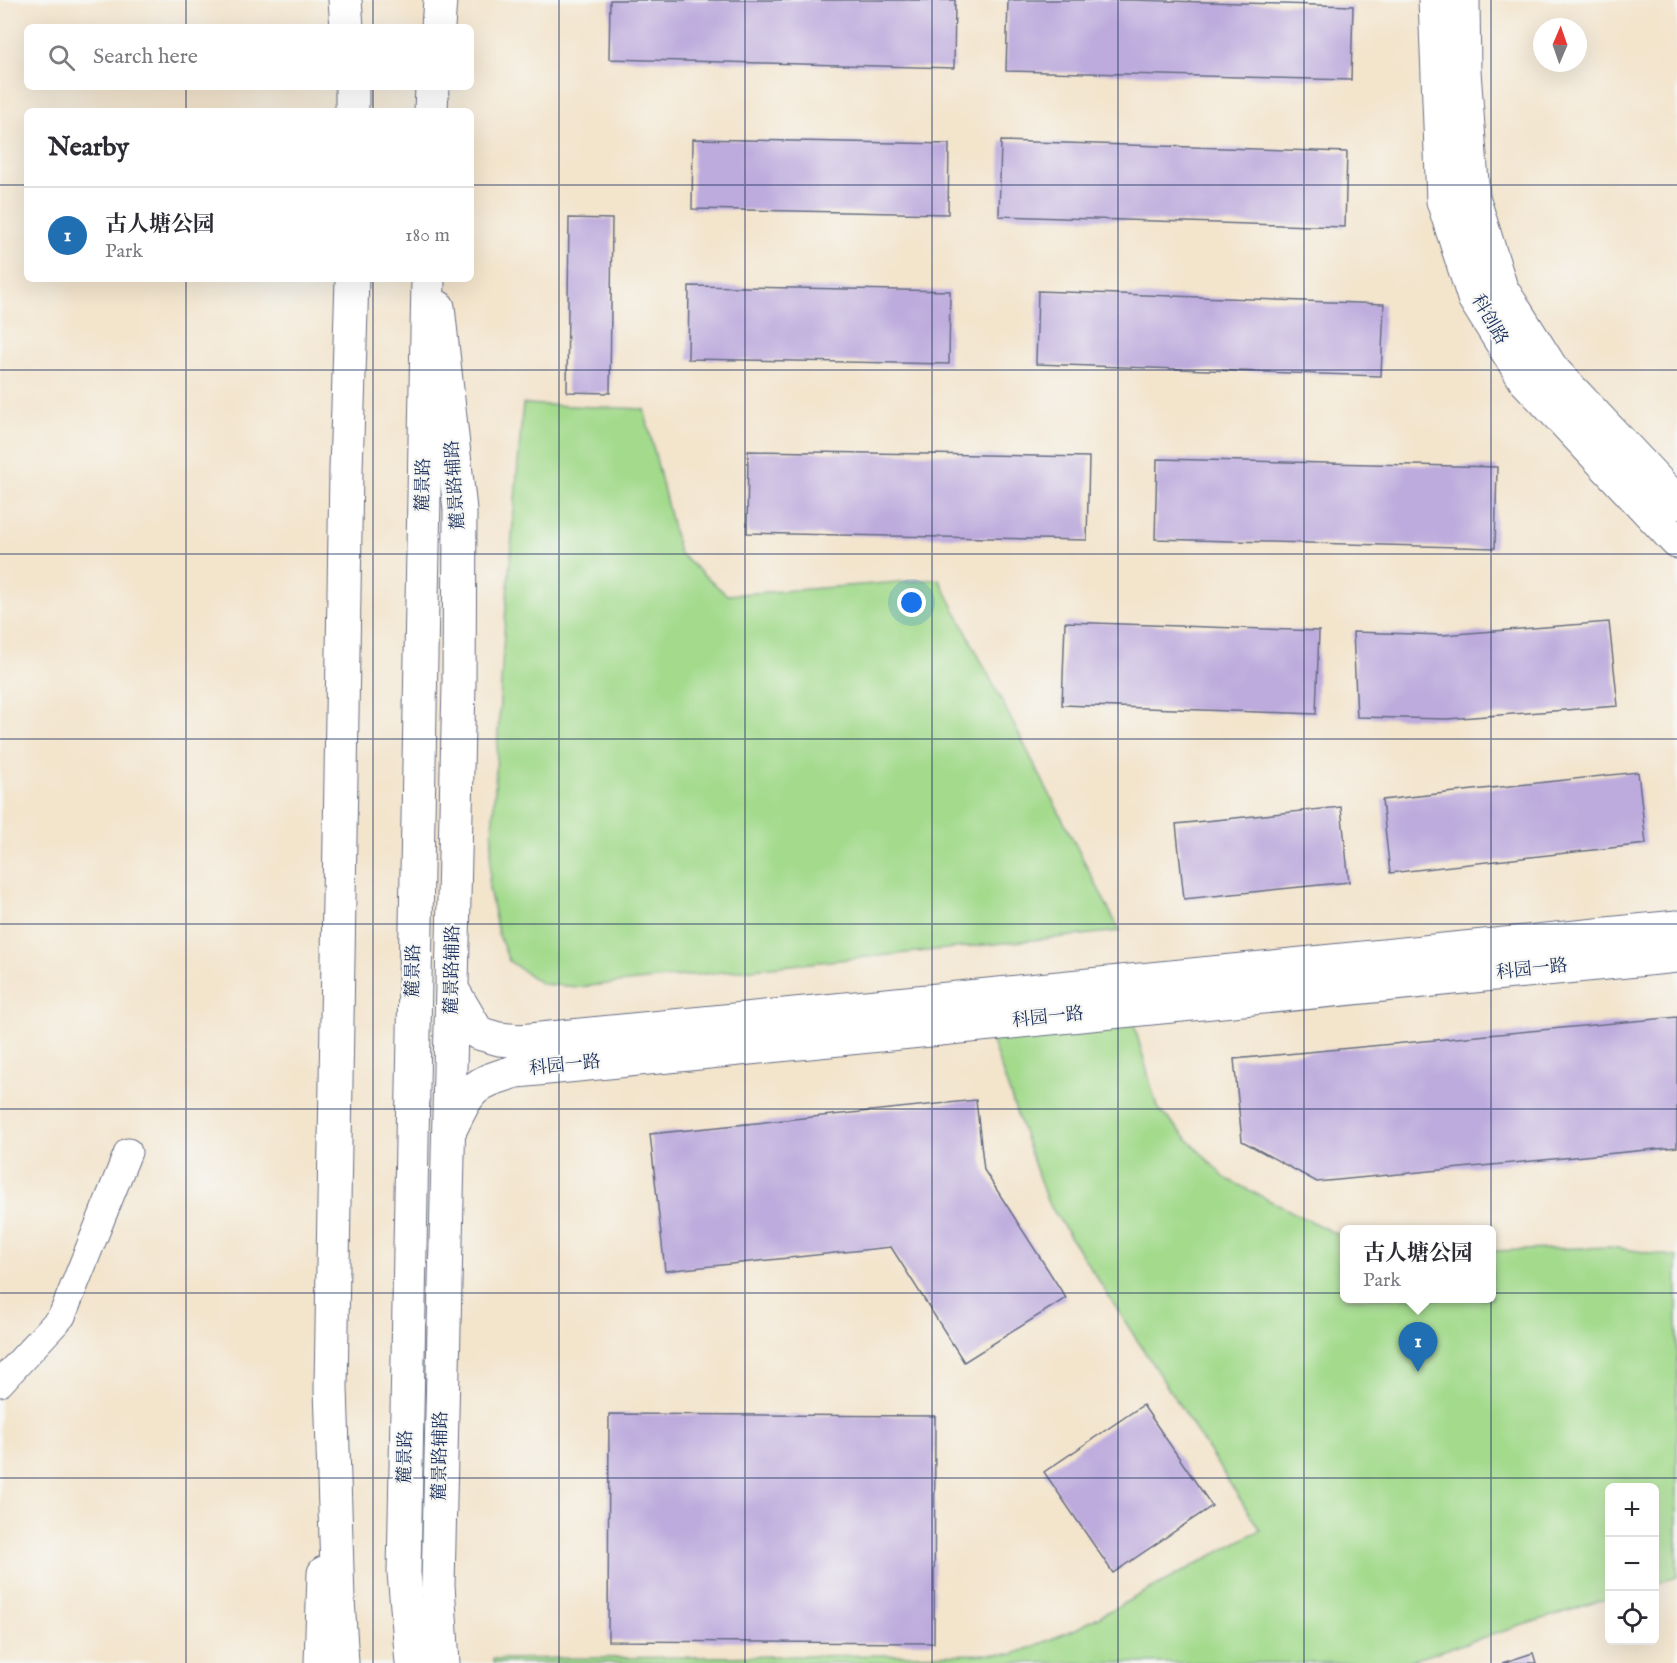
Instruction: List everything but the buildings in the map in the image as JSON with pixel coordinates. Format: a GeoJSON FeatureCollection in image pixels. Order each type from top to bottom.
{"type":"FeatureCollection","features":[{"type":"Feature","properties":{"kind":"main road"},"geometry":{"type":"LineString","coordinates":[[345,0],[347,24]]}},
{"type":"Feature","properties":{"kind":"main road"},"geometry":{"type":"LineString","coordinates":[[438,24],[440,0]]}},
{"type":"Feature","properties":{"kind":"main road","name":"科创路"},"geometry":{"type":"LineString","coordinates":[[1435,0],[1443,201],[1474,298],[1525,380],[1677,542]]}},
{"type":"Feature","properties":{"kind":"main road","name":"科创路"},"geometry":{"type":"LineString","coordinates":[[1463,0],[1464,71],[1473,197],[1501,288],[1552,369],[1677,502]]}},
{"type":"Feature","properties":{"kind":"main road"},"geometry":{"type":"LineString","coordinates":[[352,90],[352,108]]}},
{"type":"Feature","properties":{"kind":"main road"},"geometry":{"type":"LineString","coordinates":[[431,108],[432,90]]}},
{"type":"Feature","properties":{"kind":"main road"},"geometry":{"type":"LineString","coordinates":[[321,1663],[331,1373],[346,470],[352,282]]}},
{"type":"Feature","properties":{"kind":"main road","name":"麓景路"},"geometry":{"type":"LineString","coordinates":[[412,1663],[404,1573],[428,282]]}},
{"type":"Feature","properties":{"kind":"main road","name":"麓景路辅路"},"geometry":{"type":"LineString","coordinates":[[435,282],[460,510],[459,684],[438,1585],[443,1663]]}},
{"type":"Feature","properties":{"kind":"main road","name":"科园一路"},"geometry":{"type":"LineString","coordinates":[[452,989],[478,1033],[499,1039],[520,1041],[1677,927]]}},
{"type":"Feature","properties":{"kind":"main road","name":"科园一路"},"geometry":{"type":"LineString","coordinates":[[449,1133],[468,1095],[485,1080],[517,1071],[1677,956]]}},
{"type":"Feature","properties":{"kind":"main road"},"geometry":{"type":"LineString","coordinates":[[331,1373],[342,1663]]}},
{"type":"Feature","properties":{"kind":"street"},"geometry":{"type":"LineString","coordinates":[[0,1383],[62,1317],[128,1152]]}},
{"type":"Feature","properties":{"kind":"green space"},"geometry":{"type":"Polygon","coordinates":[[[523,404],[644,409],[679,553],[727,595],[939,579],[1120,931],[579,987],[542,984],[509,961],[498,933],[489,888],[504,633],[523,404]]]}},
{"type":"Feature","properties":{"kind":"green space"},"geometry":{"type":"Polygon","coordinates":[[[1134,1024],[1157,1107],[1225,1178],[1340,1235],[1340,1303],[1496,1303],[1496,1251],[1611,1247],[1677,1257],[1677,1577],[1659,1583],[1659,1483],[1605,1483],[1605,1599],[1403,1663],[493,1663],[493,1659],[1014,1654],[1076,1629],[1260,1530],[1047,1201],[991,1039],[1134,1024]]]}},
{"type":"Feature","properties":{"kind":"place","name":"古人塘公园"},"geometry":{"type":"Point","coordinates":[1418,1372]}}]}
